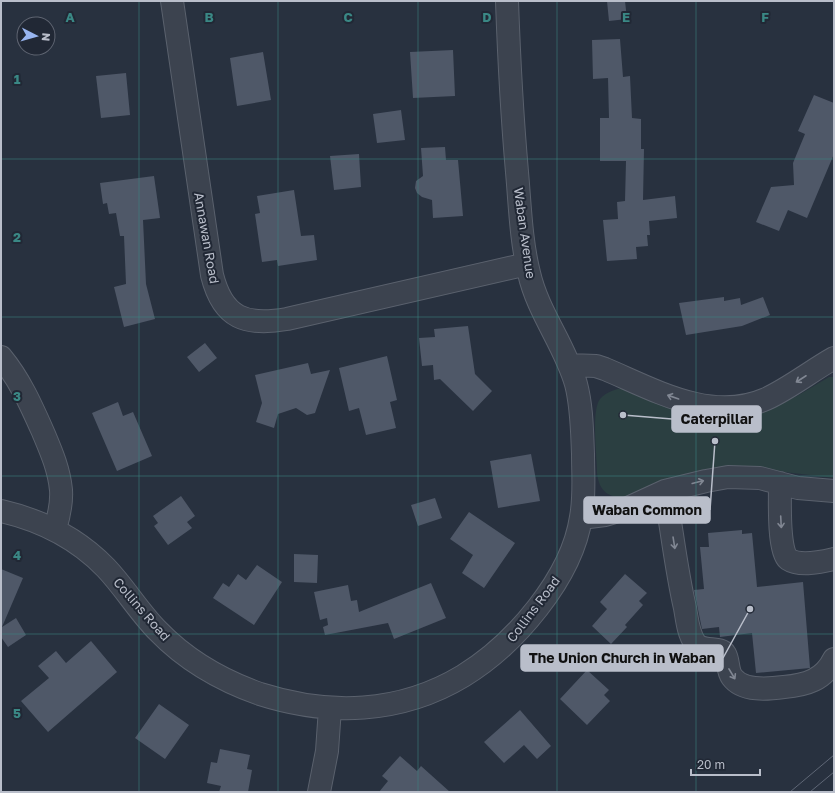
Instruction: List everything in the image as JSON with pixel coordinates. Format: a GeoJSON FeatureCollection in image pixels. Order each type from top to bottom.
{"type":"FeatureCollection","features":[{"type":"Feature","properties":{"kind":"street","name":"Annawan Road"},"geometry":{"type":"LineString","coordinates":[[172,1],[212,275],[215,288],[220,299],[227,308],[237,316],[260,322],[287,319],[527,264]]}},
{"type":"Feature","properties":{"kind":"street","name":"Waban Avenue"},"geometry":{"type":"LineString","coordinates":[[507,1],[511,104],[521,228],[527,264],[536,295],[569,365]]}},
{"type":"Feature","properties":{"kind":"street"},"geometry":{"type":"LineString","coordinates":[[1,357],[21,384],[54,458],[61,492],[61,504],[54,529]]}},
{"type":"Feature","properties":{"kind":"street"},"geometry":{"type":"LineString","coordinates":[[569,365],[591,366],[605,369],[670,396],[697,404],[711,407],[734,407],[753,403],[778,393],[834,358]]}},
{"type":"Feature","properties":{"kind":"street","name":"Collins Road"},"geometry":{"type":"LineString","coordinates":[[1,511],[34,520],[54,529],[84,549],[104,566],[160,633],[196,662],[216,674],[257,693],[279,700],[304,705],[360,709],[391,704],[452,683],[482,664],[518,632],[541,602],[567,560],[573,546],[581,518],[583,480],[581,420],[577,390],[569,365]]}},
{"type":"Feature","properties":{"kind":"street"},"geometry":{"type":"LineString","coordinates":[[581,518],[605,516],[621,511],[666,491],[728,477],[760,478],[803,489],[834,491]]}},
{"type":"Feature","properties":{"kind":"street"},"geometry":{"type":"LineString","coordinates":[[780,483],[782,545],[785,556],[790,560],[799,562],[818,562],[834,559]]}},
{"type":"Feature","properties":{"kind":"street"},"geometry":{"type":"LineString","coordinates":[[666,491],[681,590],[689,627],[694,642],[700,648],[722,651],[725,654],[732,677],[740,683],[761,689],[786,687],[813,681],[823,675],[834,659]]}},
{"type":"Feature","properties":{"kind":"street"},"geometry":{"type":"LineString","coordinates":[[319,792],[327,751],[330,708]]}},
{"type":"Feature","properties":{"kind":"green space"},"geometry":{"type":"Polygon","coordinates":[[[829,377],[834,377],[834,478],[760,469],[627,498],[610,495],[606,493],[600,485],[597,473],[595,423],[597,405],[605,394],[625,388],[773,408],[829,377]]]}},
{"type":"Feature","properties":{"kind":"building"},"geometry":{"type":"Polygon","coordinates":[[[607,1],[625,1],[627,19],[609,21],[607,1]]]}},
{"type":"Feature","properties":{"kind":"building"},"geometry":{"type":"Polygon","coordinates":[[[620,39],[623,77],[630,76],[632,118],[641,119],[641,149],[644,149],[643,200],[675,196],[677,218],[649,221],[650,235],[647,235],[648,246],[636,247],[637,259],[607,261],[603,220],[618,219],[617,202],[625,201],[626,161],[600,161],[600,118],[609,118],[608,78],[593,79],[592,40],[620,39]]]}},
{"type":"Feature","properties":{"kind":"building"},"geometry":{"type":"Polygon","coordinates":[[[453,50],[455,96],[413,98],[410,52],[453,50]]]}},
{"type":"Feature","properties":{"kind":"building"},"geometry":{"type":"Polygon","coordinates":[[[263,52],[271,100],[237,106],[230,58],[263,52]]]}},
{"type":"Feature","properties":{"kind":"building"},"geometry":{"type":"Polygon","coordinates":[[[126,73],[130,115],[101,118],[96,76],[126,73]]]}},
{"type":"Feature","properties":{"kind":"building"},"geometry":{"type":"Polygon","coordinates":[[[814,95],[834,103],[834,154],[807,218],[788,210],[779,231],[756,222],[771,187],[794,185],[793,163],[805,134],[798,131],[814,95]]]}},
{"type":"Feature","properties":{"kind":"building"},"geometry":{"type":"Polygon","coordinates":[[[401,110],[405,140],[377,143],[373,114],[401,110]]]}},
{"type":"Feature","properties":{"kind":"building"},"geometry":{"type":"Polygon","coordinates":[[[445,147],[446,160],[458,160],[463,216],[433,218],[432,200],[422,197],[417,193],[415,188],[416,181],[423,176],[421,148],[445,147]]]}},
{"type":"Feature","properties":{"kind":"building"},"geometry":{"type":"Polygon","coordinates":[[[359,154],[361,187],[334,190],[330,156],[359,154]]]}},
{"type":"Feature","properties":{"kind":"building"},"geometry":{"type":"Polygon","coordinates":[[[154,176],[160,218],[143,220],[146,284],[155,319],[124,327],[114,287],[126,284],[124,236],[120,236],[116,213],[109,214],[107,203],[103,204],[100,183],[154,176]]]}},
{"type":"Feature","properties":{"kind":"building"},"geometry":{"type":"Polygon","coordinates":[[[294,190],[301,236],[314,235],[317,260],[278,266],[277,260],[262,262],[255,214],[260,213],[257,196],[294,190]]]}},
{"type":"Feature","properties":{"kind":"building"},"geometry":{"type":"Polygon","coordinates":[[[724,297],[724,301],[740,298],[741,305],[763,297],[770,315],[742,326],[686,335],[679,303],[724,297]]]}},
{"type":"Feature","properties":{"kind":"building"},"geometry":{"type":"Polygon","coordinates":[[[468,326],[475,374],[492,391],[473,411],[440,379],[434,380],[433,365],[422,366],[419,338],[435,337],[434,329],[468,326]]]}},
{"type":"Feature","properties":{"kind":"building"},"geometry":{"type":"Polygon","coordinates":[[[205,343],[217,358],[199,372],[187,357],[205,343]]]}},
{"type":"Feature","properties":{"kind":"building"},"geometry":{"type":"Polygon","coordinates":[[[387,356],[397,400],[390,402],[396,428],[366,435],[359,408],[349,411],[339,368],[387,356]]]}},
{"type":"Feature","properties":{"kind":"building"},"geometry":{"type":"Polygon","coordinates":[[[308,363],[311,374],[330,370],[315,413],[307,415],[296,408],[278,414],[274,428],[256,422],[262,403],[255,375],[308,363]]]}},
{"type":"Feature","properties":{"kind":"building"},"geometry":{"type":"Polygon","coordinates":[[[118,402],[123,416],[133,412],[152,456],[117,471],[92,413],[118,402]]]}},
{"type":"Feature","properties":{"kind":"building"},"geometry":{"type":"Polygon","coordinates":[[[531,454],[540,501],[498,508],[490,461],[531,454]]]}},
{"type":"Feature","properties":{"kind":"building"},"geometry":{"type":"Polygon","coordinates":[[[181,496],[195,516],[187,522],[192,528],[168,545],[154,526],[158,523],[153,516],[181,496]]]}},
{"type":"Feature","properties":{"kind":"building"},"geometry":{"type":"Polygon","coordinates":[[[435,498],[442,518],[418,526],[411,505],[435,498]]]}},
{"type":"Feature","properties":{"kind":"building"},"geometry":{"type":"Polygon","coordinates":[[[469,512],[515,543],[484,588],[462,573],[473,555],[450,539],[469,512]]]}},
{"type":"Feature","properties":{"kind":"building"},"geometry":{"type":"Polygon","coordinates":[[[742,530],[742,534],[752,533],[757,587],[803,582],[810,668],[756,673],[752,633],[720,637],[719,627],[702,629],[694,590],[704,589],[700,547],[709,547],[708,533],[742,530]]]}},
{"type":"Feature","properties":{"kind":"building"},"geometry":{"type":"Polygon","coordinates":[[[294,554],[318,555],[317,583],[294,582],[294,554]]]}},
{"type":"Feature","properties":{"kind":"building"},"geometry":{"type":"Polygon","coordinates":[[[257,565],[282,582],[254,625],[213,598],[223,583],[229,587],[238,574],[246,580],[257,565]]]}},
{"type":"Feature","properties":{"kind":"building"},"geometry":{"type":"Polygon","coordinates":[[[1,569],[23,578],[2,627],[16,618],[26,635],[8,647],[1,637],[1,569]]]}},
{"type":"Feature","properties":{"kind":"building"},"geometry":{"type":"Polygon","coordinates":[[[625,574],[647,593],[639,601],[643,605],[625,625],[627,627],[611,644],[592,626],[607,609],[600,602],[625,574]]]}},
{"type":"Feature","properties":{"kind":"building"},"geometry":{"type":"Polygon","coordinates":[[[431,583],[446,618],[394,639],[388,623],[325,635],[323,627],[328,625],[327,618],[320,620],[314,592],[348,585],[351,601],[357,600],[359,612],[431,583]]]}},
{"type":"Feature","properties":{"kind":"building"},"geometry":{"type":"Polygon","coordinates":[[[91,641],[117,672],[48,732],[21,701],[49,678],[38,666],[56,651],[66,663],[91,641]]]}},
{"type":"Feature","properties":{"kind":"building"},"geometry":{"type":"Polygon","coordinates":[[[587,670],[609,690],[604,695],[610,701],[587,725],[560,699],[587,670]]]}},
{"type":"Feature","properties":{"kind":"building"},"geometry":{"type":"Polygon","coordinates":[[[159,704],[189,725],[165,759],[135,738],[159,704]]]}},
{"type":"Feature","properties":{"kind":"building"},"geometry":{"type":"Polygon","coordinates":[[[520,710],[551,746],[537,759],[524,745],[504,763],[484,742],[520,710]]]}},
{"type":"Feature","properties":{"kind":"building"},"geometry":{"type":"Polygon","coordinates":[[[220,749],[250,755],[247,769],[252,770],[248,792],[219,792],[221,786],[207,783],[211,762],[217,763],[220,749]]]}},
{"type":"Feature","properties":{"kind":"building"},"geometry":{"type":"Polygon","coordinates":[[[400,756],[417,771],[421,766],[450,792],[379,792],[388,781],[382,776],[400,756]]]}},
{"type":"Feature","properties":{"kind":"tram line"},"geometry":{"type":"LineString","coordinates":[[790,792],[834,755]]}},
{"type":"Feature","properties":{"kind":"tram line"},"geometry":{"type":"LineString","coordinates":[[810,792],[834,772]]}},
{"type":"Feature","properties":{"kind":"place","name":"Caterpillar"},"geometry":{"type":"Point","coordinates":[623,415]}},
{"type":"Feature","properties":{"kind":"place","name":"Waban Common"},"geometry":{"type":"Point","coordinates":[715,441]}},
{"type":"Feature","properties":{"kind":"place","name":"The Union Church in Waban"},"geometry":{"type":"Point","coordinates":[750,609]}}]}
